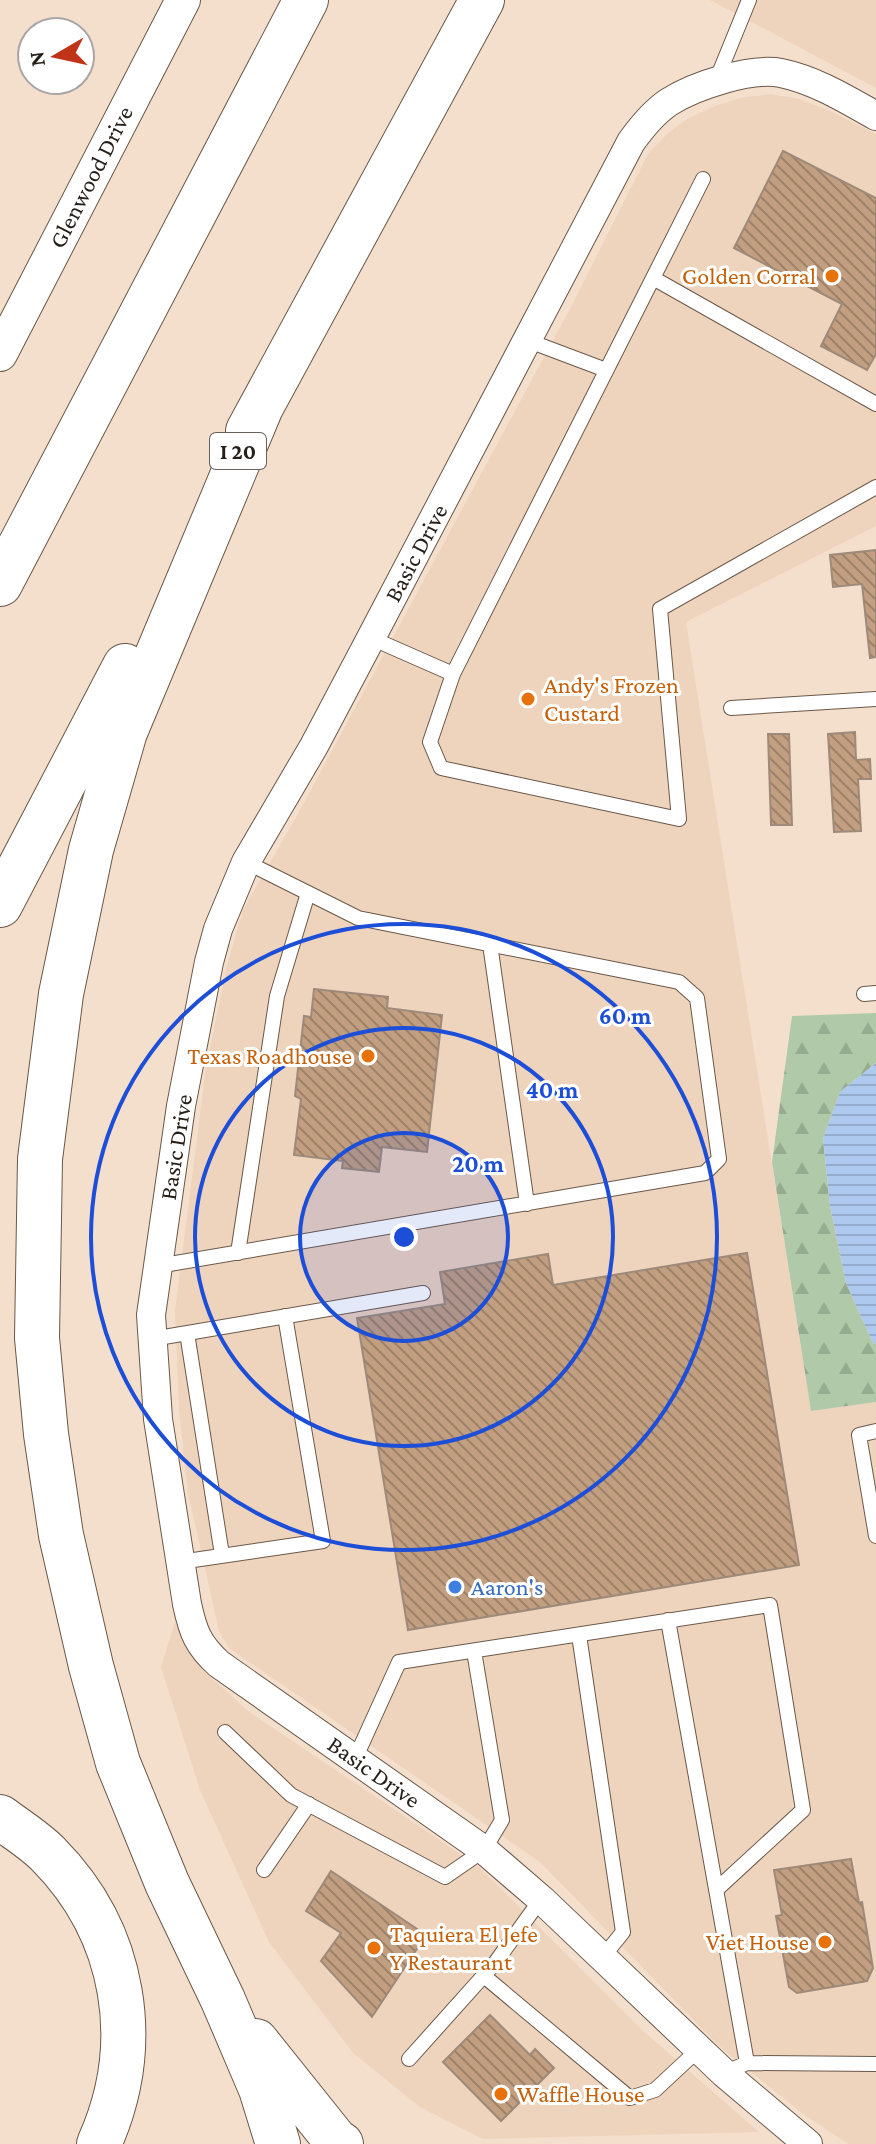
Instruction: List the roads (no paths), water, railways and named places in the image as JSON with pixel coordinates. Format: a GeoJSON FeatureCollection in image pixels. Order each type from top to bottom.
{"type":"FeatureCollection","features":[{"type":"Feature","properties":{"kind":"highway"},"geometry":{"type":"LineString","coordinates":[[0,584],[306,0]]}},
{"type":"Feature","properties":{"kind":"highway","name":"I 20"},"geometry":{"type":"LineString","coordinates":[[0,905],[261,407],[482,0]]}},
{"type":"Feature","properties":{"kind":"highway"},"geometry":{"type":"LineString","coordinates":[[261,407],[125,732],[91,850],[61,994],[40,1159],[36,1274],[37,1338],[46,1434],[61,1535],[91,1666],[118,1763],[167,1883],[261,2089],[278,2144]]}},
{"type":"Feature","properties":{"kind":"highway"},"geometry":{"type":"LineString","coordinates":[[0,1817],[47,1853],[72,1882],[109,1944],[123,2007],[122,2073],[99,2144]]}},
{"type":"Feature","properties":{"kind":"highway"},"geometry":{"type":"LineString","coordinates":[[223,2000],[341,2144]]}},
{"type":"Feature","properties":{"kind":"street","name":"Glenwood Drive"},"geometry":{"type":"LineString","coordinates":[[0,354],[183,0]]}},
{"type":"Feature","properties":{"kind":"street","name":"Basic Drive"},"geometry":{"type":"LineString","coordinates":[[808,2144],[735,2068],[698,2050],[541,1899],[484,1850],[202,1649],[192,1627],[158,1419],[151,1315],[181,1106],[218,929],[246,862],[314,746],[631,142],[668,103],[716,82],[746,75],[777,72],[833,92],[876,116]]}},
{"type":"Feature","properties":{"kind":"lane"},"geometry":{"type":"LineString","coordinates":[[716,82],[749,0]]}},
{"type":"Feature","properties":{"kind":"lane"},"geometry":{"type":"LineString","coordinates":[[703,179],[453,674],[430,742],[441,768],[679,819],[660,609],[876,487]]}},
{"type":"Feature","properties":{"kind":"lane"},"geometry":{"type":"LineString","coordinates":[[653,278],[876,404]]}},
{"type":"Feature","properties":{"kind":"lane"},"geometry":{"type":"LineString","coordinates":[[529,341],[606,370]]}},
{"type":"Feature","properties":{"kind":"lane"},"geometry":{"type":"LineString","coordinates":[[371,638],[453,674]]}},
{"type":"Feature","properties":{"kind":"lane"},"geometry":{"type":"LineString","coordinates":[[731,708],[876,699]]}},
{"type":"Feature","properties":{"kind":"lane"},"geometry":{"type":"LineString","coordinates":[[158,1266],[705,1173],[719,1159],[697,998],[679,982],[358,918],[246,862]]}},
{"type":"Feature","properties":{"kind":"lane"},"geometry":{"type":"LineString","coordinates":[[238,1253],[277,996],[308,893]]}},
{"type":"Feature","properties":{"kind":"lane"},"geometry":{"type":"LineString","coordinates":[[490,944],[527,1204]]}},
{"type":"Feature","properties":{"kind":"lane"},"geometry":{"type":"LineString","coordinates":[[152,1339],[423,1293]]}},
{"type":"Feature","properties":{"kind":"lane"},"geometry":{"type":"LineString","coordinates":[[180,1562],[323,1541],[285,1316]]}},
{"type":"Feature","properties":{"kind":"lane"},"geometry":{"type":"LineString","coordinates":[[187,1333],[222,1555]]}},
{"type":"Feature","properties":{"kind":"lane"},"geometry":{"type":"LineString","coordinates":[[876,1431],[859,1435],[876,1536]]}},
{"type":"Feature","properties":{"kind":"lane"},"geometry":{"type":"LineString","coordinates":[[355,1759],[399,1662],[770,1605],[803,1810],[716,1890]]}},
{"type":"Feature","properties":{"kind":"lane"},"geometry":{"type":"LineString","coordinates":[[668,1620],[716,1890],[735,2068],[876,2064]]}},
{"type":"Feature","properties":{"kind":"lane"},"geometry":{"type":"LineString","coordinates":[[579,1635],[623,1932],[602,1958]]}},
{"type":"Feature","properties":{"kind":"lane"},"geometry":{"type":"LineString","coordinates":[[225,1732],[291,1795],[445,1877],[484,1850],[502,1820],[474,1651]]}},
{"type":"Feature","properties":{"kind":"lane"},"geometry":{"type":"LineString","coordinates":[[264,1870],[309,1804]]}},
{"type":"Feature","properties":{"kind":"lane"},"geometry":{"type":"LineString","coordinates":[[409,2059],[484,1976],[541,1899]]}},
{"type":"Feature","properties":{"kind":"lane"},"geometry":{"type":"LineString","coordinates":[[484,1976],[630,2098],[655,2090],[698,2050]]}},
{"type":"Feature","properties":{"kind":"water"},"geometry":{"type":"Polygon","coordinates":[[[876,1063],[876,1344],[846,1283],[830,1206],[823,1139],[840,1092],[876,1063]]]}},
{"type":"Feature","properties":{"kind":"place","name":"Golden Corral"},"geometry":{"type":"Point","coordinates":[832,276]}},
{"type":"Feature","properties":{"kind":"place","name":"Andy's Frozen Custard"},"geometry":{"type":"Point","coordinates":[528,699]}},
{"type":"Feature","properties":{"kind":"place","name":"Texas Roadhouse"},"geometry":{"type":"Point","coordinates":[368,1056]}},
{"type":"Feature","properties":{"kind":"place","name":"Aaron's"},"geometry":{"type":"Point","coordinates":[455,1587]}},
{"type":"Feature","properties":{"kind":"place","name":"Viet House"},"geometry":{"type":"Point","coordinates":[825,1942]}},
{"type":"Feature","properties":{"kind":"place","name":"Taquiera El Jefe Y Restaurant"},"geometry":{"type":"Point","coordinates":[374,1948]}},
{"type":"Feature","properties":{"kind":"place","name":"Waffle House"},"geometry":{"type":"Point","coordinates":[501,2094]}}]}
